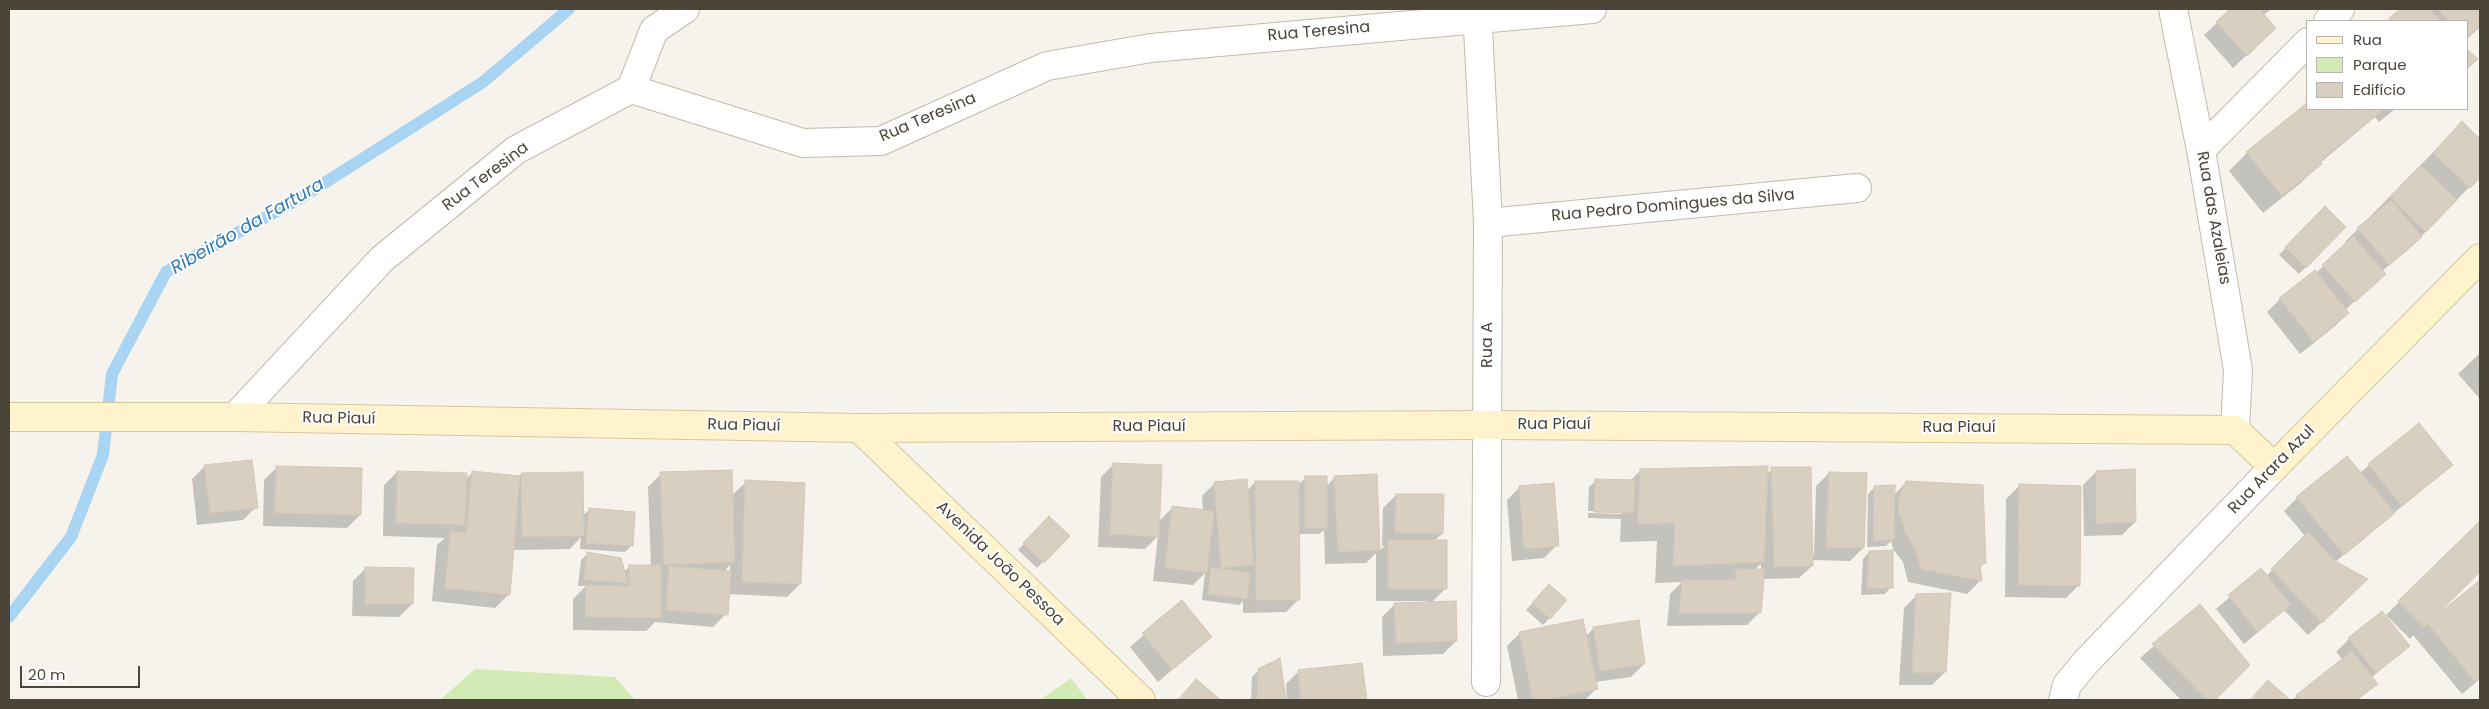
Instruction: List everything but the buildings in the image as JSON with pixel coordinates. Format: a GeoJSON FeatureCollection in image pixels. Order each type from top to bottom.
{"type":"FeatureCollection","features":[{"type":"Feature","properties":{"kind":"street"},"geometry":{"type":"LineString","coordinates":[[631,89],[654,30],[685,9]]}},
{"type":"Feature","properties":{"kind":"street","name":"Rua Teresina"},"geometry":{"type":"LineString","coordinates":[[235,417],[382,259],[516,150],[631,89],[803,143],[881,141],[1047,66],[1151,48],[1477,13],[1592,9]]}},
{"type":"Feature","properties":{"kind":"street","name":"Rua das Azaleias"},"geometry":{"type":"LineString","coordinates":[[2173,9],[2201,150],[2238,370],[2234,430]]}},
{"type":"Feature","properties":{"kind":"street"},"geometry":{"type":"LineString","coordinates":[[2329,20],[2340,9]]}},
{"type":"Feature","properties":{"kind":"street","name":"Rua A"},"geometry":{"type":"LineString","coordinates":[[1477,13],[1488,223],[1486,682]]}},
{"type":"Feature","properties":{"kind":"street"},"geometry":{"type":"LineString","coordinates":[[2201,150],[2306,44]]}},
{"type":"Feature","properties":{"kind":"street","name":"Rua Pedro Domingues da Silva"},"geometry":{"type":"LineString","coordinates":[[1488,223],[1857,188]]}},
{"type":"Feature","properties":{"kind":"street","name":"Rua Arara Azul"},"geometry":{"type":"LineString","coordinates":[[2065,692],[2086,662],[2480,258]]}},
{"type":"Feature","properties":{"kind":"street","name":"Rua Piauí"},"geometry":{"type":"LineString","coordinates":[[19,417],[235,417],[860,428],[1488,425],[2234,430]]}},
{"type":"Feature","properties":{"kind":"street","name":"Avenida João Pessoa"},"geometry":{"type":"LineString","coordinates":[[860,428],[1142,700]]}},
{"type":"Feature","properties":{"kind":"street"},"geometry":{"type":"LineString","coordinates":[[2234,430],[2274,468]]}},
{"type":"Feature","properties":{"kind":"green space"},"geometry":{"type":"Polygon","coordinates":[[[475,669],[615,677],[635,700],[440,700],[475,669]]]}},
{"type":"Feature","properties":{"kind":"green space"},"geometry":{"type":"Polygon","coordinates":[[[1071,678],[1087,700],[1040,700],[1071,678]]]}},
{"type":"Feature","properties":{"kind":"waterway","name":"Ribeirão da Fartura"},"geometry":{"type":"LineString","coordinates":[[9,617],[71,537],[103,455],[112,374],[166,272],[304,196],[483,82],[569,9]]}}]}
